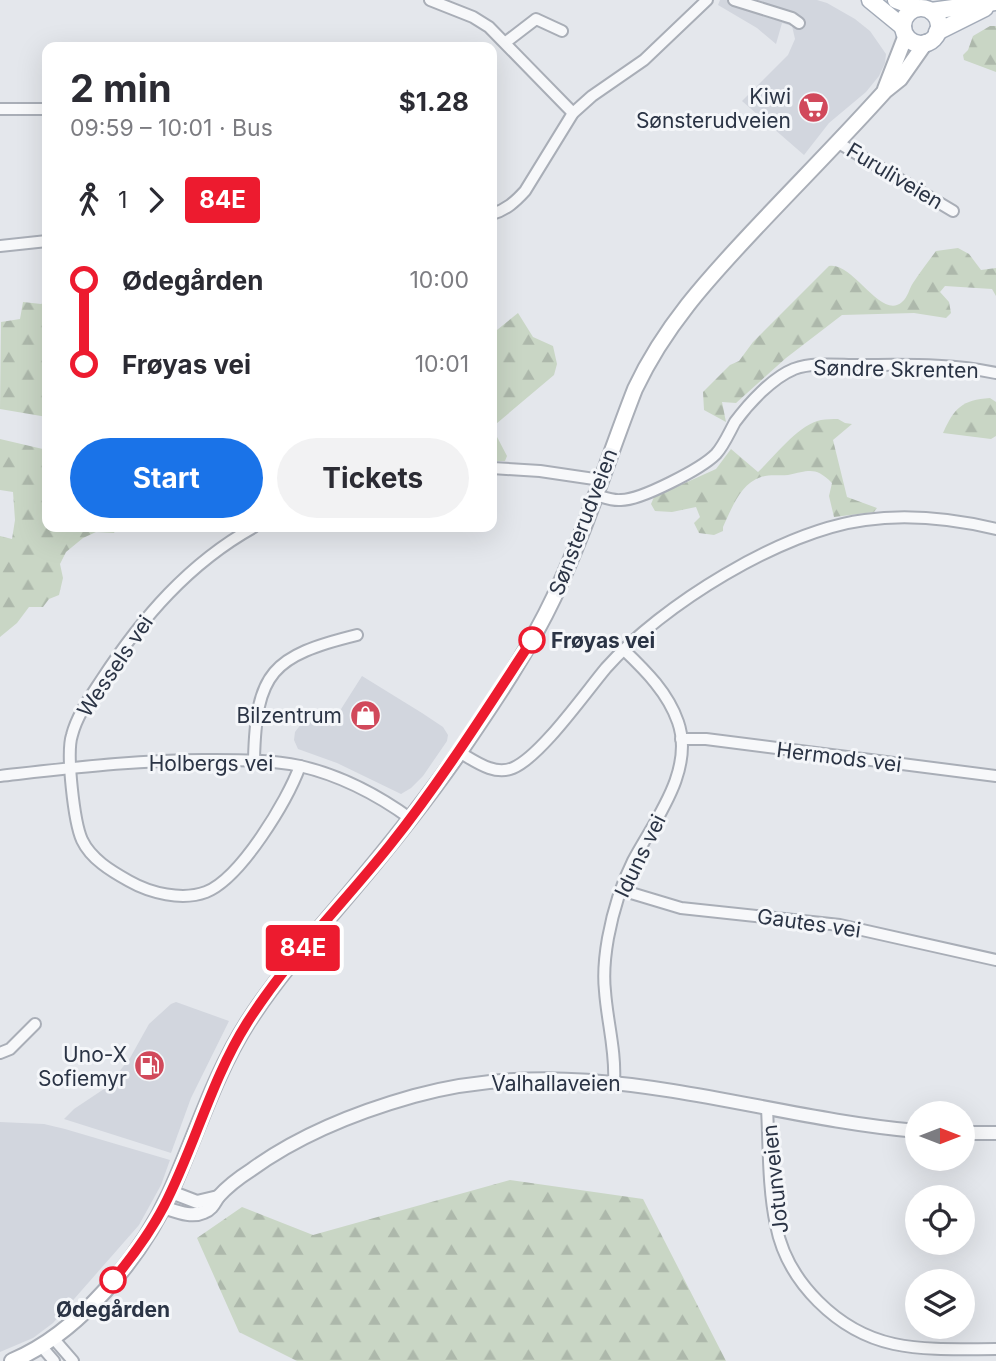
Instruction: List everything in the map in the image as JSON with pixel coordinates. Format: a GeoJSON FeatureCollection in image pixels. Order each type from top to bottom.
{"type":"FeatureCollection","features":[{"type":"Feature","properties":{"kind":"main road"},"geometry":{"type":"LineString","coordinates":[[870,0],[915,42],[932,37],[996,2],[924,10],[907,15],[905,31]]}},
{"type":"Feature","properties":{"kind":"main road"},"geometry":{"type":"LineString","coordinates":[[896,0],[924,10],[938,20],[932,37]]}},
{"type":"Feature","properties":{"kind":"main road","name":"Sønsterudveien"},"geometry":{"type":"LineString","coordinates":[[885,91],[905,31]]}},
{"type":"Feature","properties":{"kind":"main road","name":"Sønsterudveien"},"geometry":{"type":"LineString","coordinates":[[12,1361],[47,1342],[75,1320],[108,1286],[138,1248],[171,1192],[225,1064],[248,1022],[290,964],[411,819],[459,752],[533,639],[569,564],[635,389],[649,360],[675,319],[718,267],[885,91],[900,79],[932,37]]}},
{"type":"Feature","properties":{"kind":"street"},"geometry":{"type":"LineString","coordinates":[[430,0],[473,17],[489,27],[573,113]]}},
{"type":"Feature","properties":{"kind":"street"},"geometry":{"type":"LineString","coordinates":[[497,213],[516,201],[525,191],[573,113],[592,96],[644,60],[707,0]]}},
{"type":"Feature","properties":{"kind":"street"},"geometry":{"type":"LineString","coordinates":[[734,0],[792,18],[799,23]]}},
{"type":"Feature","properties":{"kind":"street"},"geometry":{"type":"LineString","coordinates":[[506,42],[536,19],[562,31]]}},
{"type":"Feature","properties":{"kind":"street"},"geometry":{"type":"LineString","coordinates":[[0,108],[42,109]]}},
{"type":"Feature","properties":{"kind":"street","name":"Furuliveien"},"geometry":{"type":"LineString","coordinates":[[837,142],[953,211]]}},
{"type":"Feature","properties":{"kind":"street"},"geometry":{"type":"LineString","coordinates":[[0,246],[42,242]]}},
{"type":"Feature","properties":{"kind":"street","name":"Søndre Skrenten"},"geometry":{"type":"LineString","coordinates":[[595,495],[621,500],[637,498],[702,464],[721,447],[750,403],[782,376],[795,369],[814,366],[909,365],[965,367],[996,373]]}},
{"type":"Feature","properties":{"kind":"street"},"geometry":{"type":"LineString","coordinates":[[497,468],[540,471],[601,480]]}},
{"type":"Feature","properties":{"kind":"street"},"geometry":{"type":"LineString","coordinates":[[459,752],[494,769],[502,771],[514,768],[536,750],[624,650],[673,610],[723,577],[787,544],[862,520],[916,518],[961,522],[996,529]]}},
{"type":"Feature","properties":{"kind":"street","name":"Wessels vei"},"geometry":{"type":"LineString","coordinates":[[245,532],[201,562],[146,617],[112,664],[75,727],[69,751],[77,827],[93,857],[138,886],[164,895],[204,893],[215,887],[239,864],[274,817],[291,788],[299,766]]}},
{"type":"Feature","properties":{"kind":"street"},"geometry":{"type":"LineString","coordinates":[[254,760],[259,701],[267,679],[284,662],[298,654],[358,635]]}},
{"type":"Feature","properties":{"kind":"street","name":"Iduns vei"},"geometry":{"type":"LineString","coordinates":[[614,1082],[604,974],[608,937],[621,890],[672,787],[681,757],[679,724],[663,694],[624,650]]}},
{"type":"Feature","properties":{"kind":"street","name":"Hermods vei"},"geometry":{"type":"LineString","coordinates":[[681,739],[706,739],[996,776]]}},
{"type":"Feature","properties":{"kind":"street","name":"Holbergs vei"},"geometry":{"type":"LineString","coordinates":[[0,776],[183,759],[254,760],[299,766],[344,781],[411,819]]}},
{"type":"Feature","properties":{"kind":"street","name":"Gautes vei"},"geometry":{"type":"LineString","coordinates":[[621,890],[681,908],[840,925],[996,960]]}},
{"type":"Feature","properties":{"kind":"street"},"geometry":{"type":"LineString","coordinates":[[0,1053],[10,1049],[34,1024]]}},
{"type":"Feature","properties":{"kind":"street","name":"Valhallaveien"},"geometry":{"type":"LineString","coordinates":[[163,1208],[197,1214],[211,1209],[219,1196],[252,1168],[323,1129],[394,1102],[456,1086],[490,1082],[542,1079],[614,1082],[905,1129]]}},
{"type":"Feature","properties":{"kind":"street","name":"Jotunveien"},"geometry":{"type":"LineString","coordinates":[[767,1108],[776,1226],[788,1260],[814,1296],[844,1322],[882,1341],[927,1348],[996,1349]]}},
{"type":"Feature","properties":{"kind":"street"},"geometry":{"type":"LineString","coordinates":[[975,1133],[996,1133]]}},
{"type":"Feature","properties":{"kind":"street"},"geometry":{"type":"LineString","coordinates":[[171,1192],[197,1202],[219,1196]]}},
{"type":"Feature","properties":{"kind":"street"},"geometry":{"type":"LineString","coordinates":[[47,1342],[54,1361]]}},
{"type":"Feature","properties":{"kind":"street"},"geometry":{"type":"LineString","coordinates":[[47,1342],[73,1361]]}},
{"type":"Feature","properties":{"kind":"shaded area"},"geometry":{"type":"Polygon","coordinates":[[[720,0],[817,0],[827,3],[870,31],[886,54],[885,63],[879,76],[866,92],[829,123],[804,155],[742,101],[788,55],[795,39],[792,26],[782,23],[776,44],[757,28],[718,5],[720,0]]]}},
{"type":"Feature","properties":{"kind":"shaded area"},"geometry":{"type":"Polygon","coordinates":[[[362,676],[443,727],[448,735],[447,741],[423,776],[401,794],[337,763],[298,749],[294,740],[295,732],[311,711],[336,717],[362,676]]]}},
{"type":"Feature","properties":{"kind":"shaded area"},"geometry":{"type":"Polygon","coordinates":[[[176,1002],[229,1021],[191,1098],[171,1153],[64,1119],[107,1087],[130,1058],[149,1024],[176,1002]]]}},
{"type":"Feature","properties":{"kind":"shaded area"},"geometry":{"type":"Polygon","coordinates":[[[0,1122],[44,1124],[170,1160],[161,1185],[139,1225],[53,1323],[33,1338],[0,1352],[0,1122]]]}},
{"type":"Feature","properties":{"kind":"green space"},"geometry":{"type":"Polygon","coordinates":[[[990,26],[996,26],[996,72],[964,60],[963,55],[973,36],[990,26]]]}},
{"type":"Feature","properties":{"kind":"green space"},"geometry":{"type":"Polygon","coordinates":[[[958,248],[969,254],[981,270],[996,268],[996,296],[992,289],[945,286],[940,292],[949,302],[951,313],[946,318],[914,313],[842,315],[786,358],[736,403],[722,402],[726,422],[704,410],[703,392],[730,365],[739,361],[753,342],[829,266],[848,272],[876,298],[894,306],[904,300],[936,251],[958,248]]]}},
{"type":"Feature","properties":{"kind":"green space"},"geometry":{"type":"Polygon","coordinates":[[[23,302],[41,304],[42,416],[0,409],[1,322],[20,319],[23,302]]]}},
{"type":"Feature","properties":{"kind":"green space"},"geometry":{"type":"Polygon","coordinates":[[[518,313],[533,337],[553,346],[557,364],[554,375],[497,423],[497,330],[518,313]]]}},
{"type":"Feature","properties":{"kind":"green space"},"geometry":{"type":"Polygon","coordinates":[[[990,398],[996,402],[996,436],[991,439],[943,433],[960,407],[972,401],[990,398]]]}},
{"type":"Feature","properties":{"kind":"green space"},"geometry":{"type":"Polygon","coordinates":[[[838,419],[852,424],[833,440],[847,497],[877,508],[874,512],[834,517],[829,496],[832,483],[812,471],[764,476],[754,480],[742,491],[723,531],[714,535],[699,533],[694,523],[700,517],[696,507],[672,512],[655,511],[651,504],[654,497],[716,469],[731,449],[758,472],[804,428],[821,420],[838,419]]]}},
{"type":"Feature","properties":{"kind":"green space"},"geometry":{"type":"Polygon","coordinates":[[[497,437],[507,456],[505,461],[497,461],[497,437]]]}},
{"type":"Feature","properties":{"kind":"green space"},"geometry":{"type":"Polygon","coordinates":[[[0,439],[42,449],[42,532],[96,532],[83,538],[66,552],[60,564],[63,578],[59,595],[49,599],[43,607],[29,607],[17,623],[0,637],[0,536],[12,539],[15,520],[13,492],[0,490],[0,439]]]}},
{"type":"Feature","properties":{"kind":"green space"},"geometry":{"type":"Polygon","coordinates":[[[510,1180],[643,1199],[726,1361],[297,1361],[239,1332],[197,1238],[242,1207],[313,1235],[510,1180]]]}},
{"type":"Feature","properties":{"kind":"bus line","name":"84E"},"geometry":{"type":"LineString","coordinates":[[113,1280],[138,1248],[163,1208],[225,1064],[248,1022],[290,964],[411,819],[503,687],[532,640]]}},
{"type":"Feature","properties":{"kind":"place","name":"Kiwi Sønsterudveien"},"geometry":{"type":"Point","coordinates":[814,108]}},
{"type":"Feature","properties":{"kind":"place","name":"Frøyas vei"},"geometry":{"type":"Point","coordinates":[532,640]}},
{"type":"Feature","properties":{"kind":"place","name":"Bilzentrum"},"geometry":{"type":"Point","coordinates":[365,715]}},
{"type":"Feature","properties":{"kind":"place","name":"Uno-X Sofiemyr"},"geometry":{"type":"Point","coordinates":[150,1066]}},
{"type":"Feature","properties":{"kind":"place","name":"Ødegården"},"geometry":{"type":"Point","coordinates":[113,1280]}}]}
